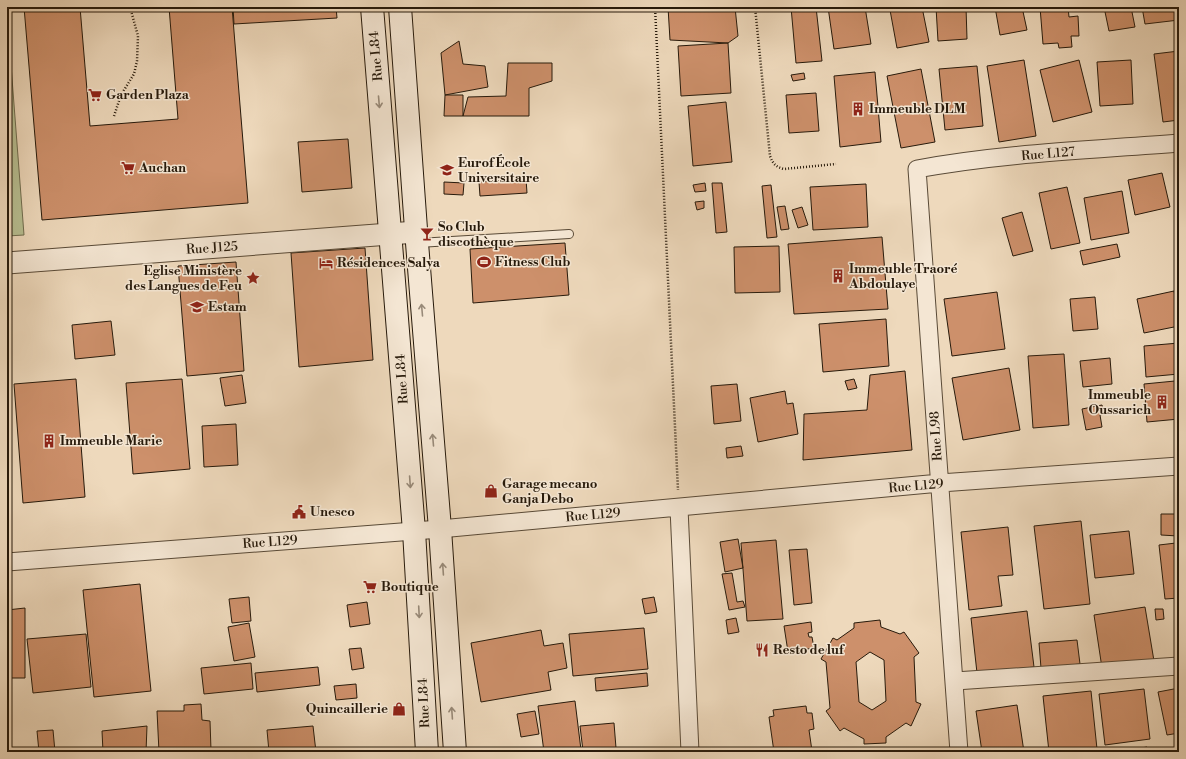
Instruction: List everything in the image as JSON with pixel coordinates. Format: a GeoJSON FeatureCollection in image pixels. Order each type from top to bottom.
{"type":"FeatureCollection","features":[{"type":"Feature","properties":{"kind":"main road","name":"Rue L84"},"geometry":{"type":"LineString","coordinates":[[372,7],[414,531],[427,752]]}},
{"type":"Feature","properties":{"kind":"main road","name":"Rue L84"},"geometry":{"type":"LineString","coordinates":[[400,7],[416,237],[440,529],[455,752]]}},
{"type":"Feature","properties":{"kind":"street","name":"Rue L127"},"geometry":{"type":"LineString","coordinates":[[917,169],[941,164],[1179,143]]}},
{"type":"Feature","properties":{"kind":"street","name":"Rue L98"},"geometry":{"type":"LineString","coordinates":[[917,169],[959,752]]}},
{"type":"Feature","properties":{"kind":"street","name":"Rue J125"},"geometry":{"type":"LineString","coordinates":[[7,263],[390,234],[416,237]]}},
{"type":"Feature","properties":{"kind":"street","name":"Rue L129"},"geometry":{"type":"LineString","coordinates":[[7,562],[440,529],[940,484],[1179,466]]}},
{"type":"Feature","properties":{"kind":"street"},"geometry":{"type":"LineString","coordinates":[[678,508],[690,752]]}},
{"type":"Feature","properties":{"kind":"street"},"geometry":{"type":"LineString","coordinates":[[955,681],[1179,666]]}},
{"type":"Feature","properties":{"kind":"lane"},"geometry":{"type":"LineString","coordinates":[[416,237],[569,234]]}},
{"type":"Feature","properties":{"kind":"path"},"geometry":{"type":"LineString","coordinates":[[114,116],[121,95],[134,74],[137,61],[138,36],[130,7]]}},
{"type":"Feature","properties":{"kind":"path"},"geometry":{"type":"LineString","coordinates":[[655,7],[678,508]]}},
{"type":"Feature","properties":{"kind":"path"},"geometry":{"type":"LineString","coordinates":[[756,7],[770,156],[772,161],[778,168],[836,164]]}},
{"type":"Feature","properties":{"kind":"green space"},"geometry":{"type":"Polygon","coordinates":[[[7,13],[24,235],[7,236],[7,13]]]}},
{"type":"Feature","properties":{"kind":"building"},"geometry":{"type":"Polygon","coordinates":[[[24,7],[80,7],[90,126],[178,119],[169,7],[232,7],[248,203],[42,220],[24,7]]]}},
{"type":"Feature","properties":{"kind":"building"},"geometry":{"type":"Polygon","coordinates":[[[233,7],[336,7],[337,18],[234,24],[233,7]]]}},
{"type":"Feature","properties":{"kind":"building"},"geometry":{"type":"Polygon","coordinates":[[[668,7],[735,7],[738,36],[728,43],[670,40],[668,7]]]}},
{"type":"Feature","properties":{"kind":"building"},"geometry":{"type":"Polygon","coordinates":[[[791,7],[816,7],[822,61],[796,63],[791,7]]]}},
{"type":"Feature","properties":{"kind":"building"},"geometry":{"type":"Polygon","coordinates":[[[828,7],[865,7],[871,44],[834,49],[828,7]]]}},
{"type":"Feature","properties":{"kind":"building"},"geometry":{"type":"Polygon","coordinates":[[[904,7],[922,7],[929,42],[897,48],[890,10],[904,7]]]}},
{"type":"Feature","properties":{"kind":"building"},"geometry":{"type":"Polygon","coordinates":[[[936,7],[966,7],[967,39],[938,41],[936,7]]]}},
{"type":"Feature","properties":{"kind":"building"},"geometry":{"type":"Polygon","coordinates":[[[995,7],[1022,7],[1027,30],[1000,35],[995,7]]]}},
{"type":"Feature","properties":{"kind":"building"},"geometry":{"type":"Polygon","coordinates":[[[1040,7],[1068,7],[1069,17],[1078,16],[1079,36],[1071,36],[1072,47],[1059,48],[1058,43],[1043,44],[1040,7]]]}},
{"type":"Feature","properties":{"kind":"building"},"geometry":{"type":"Polygon","coordinates":[[[1075,7],[1087,7],[1088,9],[1076,11],[1075,7]]]}},
{"type":"Feature","properties":{"kind":"building"},"geometry":{"type":"Polygon","coordinates":[[[1104,7],[1131,7],[1135,27],[1109,31],[1104,7]]]}},
{"type":"Feature","properties":{"kind":"building"},"geometry":{"type":"Polygon","coordinates":[[[1142,7],[1177,7],[1179,20],[1145,24],[1142,7]]]}},
{"type":"Feature","properties":{"kind":"building"},"geometry":{"type":"Polygon","coordinates":[[[459,41],[463,64],[485,66],[488,87],[445,95],[441,53],[459,41]]]}},
{"type":"Feature","properties":{"kind":"building"},"geometry":{"type":"Polygon","coordinates":[[[728,43],[731,93],[681,96],[678,46],[728,43]]]}},
{"type":"Feature","properties":{"kind":"building"},"geometry":{"type":"Polygon","coordinates":[[[1179,51],[1179,120],[1163,122],[1154,54],[1179,51]]]}},
{"type":"Feature","properties":{"kind":"building"},"geometry":{"type":"Polygon","coordinates":[[[1024,60],[1036,136],[999,142],[987,66],[1024,60]]]}},
{"type":"Feature","properties":{"kind":"building"},"geometry":{"type":"Polygon","coordinates":[[[1079,60],[1092,112],[1053,122],[1040,70],[1079,60]]]}},
{"type":"Feature","properties":{"kind":"building"},"geometry":{"type":"Polygon","coordinates":[[[1131,60],[1133,104],[1100,106],[1097,62],[1131,60]]]}},
{"type":"Feature","properties":{"kind":"building"},"geometry":{"type":"Polygon","coordinates":[[[508,63],[552,63],[552,81],[529,88],[529,116],[463,116],[468,97],[506,96],[508,63]]]}},
{"type":"Feature","properties":{"kind":"building"},"geometry":{"type":"Polygon","coordinates":[[[977,66],[983,126],[945,130],[939,69],[977,66]]]}},
{"type":"Feature","properties":{"kind":"building"},"geometry":{"type":"Polygon","coordinates":[[[921,69],[935,142],[901,148],[887,76],[921,69]]]}},
{"type":"Feature","properties":{"kind":"building","name":"Immeuble DLM"},"geometry":{"type":"Polygon","coordinates":[[[875,72],[881,142],[840,147],[834,76],[875,72]]]}},
{"type":"Feature","properties":{"kind":"building"},"geometry":{"type":"Polygon","coordinates":[[[804,73],[805,79],[793,81],[791,75],[804,73]]]}},
{"type":"Feature","properties":{"kind":"building"},"geometry":{"type":"Polygon","coordinates":[[[816,93],[819,131],[789,133],[786,95],[816,93]]]}},
{"type":"Feature","properties":{"kind":"building"},"geometry":{"type":"Polygon","coordinates":[[[445,95],[463,95],[463,116],[444,116],[445,95]]]}},
{"type":"Feature","properties":{"kind":"building"},"geometry":{"type":"Polygon","coordinates":[[[726,102],[732,162],[693,166],[688,106],[726,102]]]}},
{"type":"Feature","properties":{"kind":"building"},"geometry":{"type":"Polygon","coordinates":[[[348,139],[352,188],[302,192],[298,142],[348,139]]]}},
{"type":"Feature","properties":{"kind":"building"},"geometry":{"type":"Polygon","coordinates":[[[1162,173],[1170,207],[1135,215],[1128,180],[1162,173]]]}},
{"type":"Feature","properties":{"kind":"building"},"geometry":{"type":"Polygon","coordinates":[[[526,179],[527,193],[480,196],[479,182],[526,179]]]}},
{"type":"Feature","properties":{"kind":"building"},"geometry":{"type":"Polygon","coordinates":[[[444,182],[464,183],[463,195],[444,194],[444,182]]]}},
{"type":"Feature","properties":{"kind":"building"},"geometry":{"type":"Polygon","coordinates":[[[705,183],[706,191],[695,192],[693,185],[705,183]]]}},
{"type":"Feature","properties":{"kind":"building"},"geometry":{"type":"Polygon","coordinates":[[[712,183],[722,183],[727,232],[716,233],[712,183]]]}},
{"type":"Feature","properties":{"kind":"building"},"geometry":{"type":"Polygon","coordinates":[[[866,184],[868,227],[813,230],[810,187],[866,184]]]}},
{"type":"Feature","properties":{"kind":"building"},"geometry":{"type":"Polygon","coordinates":[[[771,185],[777,237],[767,238],[762,186],[771,185]]]}},
{"type":"Feature","properties":{"kind":"building"},"geometry":{"type":"Polygon","coordinates":[[[1067,187],[1080,243],[1051,249],[1039,193],[1067,187]]]}},
{"type":"Feature","properties":{"kind":"building"},"geometry":{"type":"Polygon","coordinates":[[[1175,188],[1179,188],[1179,231],[1175,188]]]}},
{"type":"Feature","properties":{"kind":"building"},"geometry":{"type":"Polygon","coordinates":[[[1122,191],[1129,233],[1091,240],[1084,198],[1122,191]]]}},
{"type":"Feature","properties":{"kind":"building"},"geometry":{"type":"Polygon","coordinates":[[[704,201],[704,208],[697,210],[695,202],[704,201]]]}},
{"type":"Feature","properties":{"kind":"building"},"geometry":{"type":"Polygon","coordinates":[[[785,206],[789,229],[781,230],[777,207],[785,206]]]}},
{"type":"Feature","properties":{"kind":"building"},"geometry":{"type":"Polygon","coordinates":[[[802,207],[808,225],[798,228],[792,210],[802,207]]]}},
{"type":"Feature","properties":{"kind":"building"},"geometry":{"type":"Polygon","coordinates":[[[1022,212],[1033,251],[1013,256],[1002,218],[1022,212]]]}},
{"type":"Feature","properties":{"kind":"building","name":"Immeuble Traoré Abdoulaye"},"geometry":{"type":"Polygon","coordinates":[[[882,237],[888,309],[794,314],[788,244],[882,237]]]}},
{"type":"Feature","properties":{"kind":"building"},"geometry":{"type":"Polygon","coordinates":[[[565,243],[569,295],[473,303],[470,249],[565,243]]]}},
{"type":"Feature","properties":{"kind":"building"},"geometry":{"type":"Polygon","coordinates":[[[1117,244],[1120,257],[1083,265],[1080,251],[1117,244]]]}},
{"type":"Feature","properties":{"kind":"building"},"geometry":{"type":"Polygon","coordinates":[[[779,246],[780,292],[735,293],[734,247],[779,246]]]}},
{"type":"Feature","properties":{"kind":"building"},"geometry":{"type":"Polygon","coordinates":[[[365,248],[373,360],[299,367],[291,253],[365,248]]]}},
{"type":"Feature","properties":{"kind":"building"},"geometry":{"type":"Polygon","coordinates":[[[236,262],[244,371],[187,376],[178,266],[236,262]]]}},
{"type":"Feature","properties":{"kind":"building"},"geometry":{"type":"Polygon","coordinates":[[[1174,291],[1179,326],[1144,333],[1137,299],[1174,291]]]}},
{"type":"Feature","properties":{"kind":"building"},"geometry":{"type":"Polygon","coordinates":[[[997,292],[1005,349],[952,356],[944,299],[997,292]]]}},
{"type":"Feature","properties":{"kind":"building"},"geometry":{"type":"Polygon","coordinates":[[[1095,297],[1098,329],[1073,331],[1070,299],[1095,297]]]}},
{"type":"Feature","properties":{"kind":"building"},"geometry":{"type":"Polygon","coordinates":[[[886,319],[889,366],[823,372],[819,324],[886,319]]]}},
{"type":"Feature","properties":{"kind":"building"},"geometry":{"type":"Polygon","coordinates":[[[111,321],[115,355],[75,359],[72,325],[111,321]]]}},
{"type":"Feature","properties":{"kind":"building"},"geometry":{"type":"Polygon","coordinates":[[[1179,343],[1179,374],[1146,377],[1144,346],[1179,343]]]}},
{"type":"Feature","properties":{"kind":"building"},"geometry":{"type":"Polygon","coordinates":[[[1064,354],[1069,425],[1033,428],[1028,356],[1064,354]]]}},
{"type":"Feature","properties":{"kind":"building"},"geometry":{"type":"Polygon","coordinates":[[[1110,358],[1112,384],[1083,387],[1080,361],[1110,358]]]}},
{"type":"Feature","properties":{"kind":"building"},"geometry":{"type":"Polygon","coordinates":[[[1009,368],[1020,430],[963,440],[952,378],[1009,368]]]}},
{"type":"Feature","properties":{"kind":"building"},"geometry":{"type":"Polygon","coordinates":[[[905,371],[912,450],[803,460],[804,414],[867,410],[870,375],[905,371]]]}},
{"type":"Feature","properties":{"kind":"building"},"geometry":{"type":"Polygon","coordinates":[[[242,375],[246,403],[225,406],[220,378],[242,375]]]}},
{"type":"Feature","properties":{"kind":"building","name":"Immeuble Marie"},"geometry":{"type":"Polygon","coordinates":[[[76,379],[85,497],[23,503],[14,384],[76,379]]]}},
{"type":"Feature","properties":{"kind":"building"},"geometry":{"type":"Polygon","coordinates":[[[182,379],[190,469],[133,474],[126,383],[182,379]]]}},
{"type":"Feature","properties":{"kind":"building"},"geometry":{"type":"Polygon","coordinates":[[[854,379],[857,388],[848,390],[845,381],[854,379]]]}},
{"type":"Feature","properties":{"kind":"building","name":"Immeuble Oussarich"},"geometry":{"type":"Polygon","coordinates":[[[1179,381],[1179,419],[1147,422],[1144,384],[1179,381]]]}},
{"type":"Feature","properties":{"kind":"building"},"geometry":{"type":"Polygon","coordinates":[[[737,384],[741,421],[714,424],[711,386],[737,384]]]}},
{"type":"Feature","properties":{"kind":"building"},"geometry":{"type":"Polygon","coordinates":[[[785,391],[787,404],[793,403],[798,434],[758,442],[750,398],[785,391]]]}},
{"type":"Feature","properties":{"kind":"building"},"geometry":{"type":"Polygon","coordinates":[[[1102,405],[1104,414],[1100,415],[1102,427],[1086,430],[1082,409],[1102,405]]]}},
{"type":"Feature","properties":{"kind":"building"},"geometry":{"type":"Polygon","coordinates":[[[236,424],[238,465],[204,467],[202,426],[236,424]]]}},
{"type":"Feature","properties":{"kind":"building"},"geometry":{"type":"Polygon","coordinates":[[[741,446],[743,456],[727,458],[726,448],[741,446]]]}},
{"type":"Feature","properties":{"kind":"building"},"geometry":{"type":"Polygon","coordinates":[[[1161,514],[1178,514],[1178,536],[1161,535],[1161,514]]]}},
{"type":"Feature","properties":{"kind":"building"},"geometry":{"type":"Polygon","coordinates":[[[1081,521],[1090,604],[1044,609],[1034,526],[1081,521]]]}},
{"type":"Feature","properties":{"kind":"building"},"geometry":{"type":"Polygon","coordinates":[[[1008,527],[1013,575],[998,576],[1002,606],[969,610],[961,532],[1008,527]]]}},
{"type":"Feature","properties":{"kind":"building"},"geometry":{"type":"Polygon","coordinates":[[[1129,531],[1134,574],[1095,578],[1090,535],[1129,531]]]}},
{"type":"Feature","properties":{"kind":"building"},"geometry":{"type":"Polygon","coordinates":[[[738,539],[743,568],[725,572],[720,542],[738,539]]]}},
{"type":"Feature","properties":{"kind":"building"},"geometry":{"type":"Polygon","coordinates":[[[776,540],[783,619],[747,621],[741,543],[776,540]]]}},
{"type":"Feature","properties":{"kind":"building"},"geometry":{"type":"Polygon","coordinates":[[[1176,543],[1179,573],[1179,598],[1165,599],[1159,545],[1176,543]]]}},
{"type":"Feature","properties":{"kind":"building"},"geometry":{"type":"Polygon","coordinates":[[[807,549],[812,603],[794,605],[789,550],[807,549]]]}},
{"type":"Feature","properties":{"kind":"building"},"geometry":{"type":"Polygon","coordinates":[[[732,573],[737,602],[743,601],[745,607],[729,610],[722,574],[732,573]]]}},
{"type":"Feature","properties":{"kind":"building"},"geometry":{"type":"Polygon","coordinates":[[[140,584],[151,691],[94,697],[83,590],[140,584]]]}},
{"type":"Feature","properties":{"kind":"building"},"geometry":{"type":"Polygon","coordinates":[[[249,597],[251,621],[232,623],[229,599],[249,597]]]}},
{"type":"Feature","properties":{"kind":"building"},"geometry":{"type":"Polygon","coordinates":[[[654,597],[657,612],[645,614],[642,599],[654,597]]]}},
{"type":"Feature","properties":{"kind":"building"},"geometry":{"type":"Polygon","coordinates":[[[367,602],[370,624],[350,627],[347,605],[367,602]]]}},
{"type":"Feature","properties":{"kind":"building"},"geometry":{"type":"Polygon","coordinates":[[[1145,607],[1154,661],[1102,668],[1094,615],[1145,607]]]}},
{"type":"Feature","properties":{"kind":"building"},"geometry":{"type":"Polygon","coordinates":[[[25,608],[25,678],[7,678],[7,610],[25,608]]]}},
{"type":"Feature","properties":{"kind":"building"},"geometry":{"type":"Polygon","coordinates":[[[1155,609],[1163,609],[1164,619],[1156,620],[1155,609]]]}},
{"type":"Feature","properties":{"kind":"building"},"geometry":{"type":"Polygon","coordinates":[[[1027,611],[1034,667],[977,673],[971,618],[1027,611]]]}},
{"type":"Feature","properties":{"kind":"building"},"geometry":{"type":"Polygon","coordinates":[[[736,618],[739,632],[728,634],[726,620],[736,618]]]}},
{"type":"Feature","properties":{"kind":"building"},"geometry":{"type":"Polygon","coordinates":[[[880,620],[881,627],[900,634],[904,632],[919,653],[914,657],[916,702],[921,704],[911,726],[906,723],[886,737],[886,743],[864,744],[864,739],[844,728],[840,731],[826,711],[830,708],[826,662],[821,659],[833,638],[837,640],[854,628],[854,623],[880,620]],[[870,652],[856,662],[859,702],[872,710],[886,701],[884,660],[870,652]]]}},
{"type":"Feature","properties":{"kind":"building"},"geometry":{"type":"Polygon","coordinates":[[[811,622],[812,632],[808,633],[809,637],[812,637],[814,648],[788,652],[784,626],[811,622]]]}},
{"type":"Feature","properties":{"kind":"building"},"geometry":{"type":"Polygon","coordinates":[[[249,623],[255,657],[234,661],[228,627],[249,623]]]}},
{"type":"Feature","properties":{"kind":"building"},"geometry":{"type":"Polygon","coordinates":[[[644,628],[648,669],[573,676],[569,634],[644,628]]]}},
{"type":"Feature","properties":{"kind":"building"},"geometry":{"type":"Polygon","coordinates":[[[541,630],[544,646],[563,643],[567,668],[548,672],[551,690],[481,702],[471,643],[541,630]]]}},
{"type":"Feature","properties":{"kind":"building"},"geometry":{"type":"Polygon","coordinates":[[[86,634],[91,687],[33,693],[27,639],[86,634]]]}},
{"type":"Feature","properties":{"kind":"building"},"geometry":{"type":"Polygon","coordinates":[[[1077,640],[1080,664],[1041,668],[1039,643],[1077,640]]]}},
{"type":"Feature","properties":{"kind":"building"},"geometry":{"type":"Polygon","coordinates":[[[361,648],[364,668],[352,670],[349,649],[361,648]]]}},
{"type":"Feature","properties":{"kind":"building"},"geometry":{"type":"Polygon","coordinates":[[[251,663],[253,689],[204,694],[201,668],[251,663]]]}},
{"type":"Feature","properties":{"kind":"building"},"geometry":{"type":"Polygon","coordinates":[[[318,667],[320,685],[257,692],[255,673],[318,667]]]}},
{"type":"Feature","properties":{"kind":"building"},"geometry":{"type":"Polygon","coordinates":[[[647,673],[648,686],[596,691],[595,678],[647,673]]]}},
{"type":"Feature","properties":{"kind":"building"},"geometry":{"type":"Polygon","coordinates":[[[356,684],[357,698],[336,700],[334,686],[356,684]]]}},
{"type":"Feature","properties":{"kind":"building"},"geometry":{"type":"Polygon","coordinates":[[[1179,688],[1179,733],[1167,735],[1158,692],[1179,688]]]}},
{"type":"Feature","properties":{"kind":"building"},"geometry":{"type":"Polygon","coordinates":[[[1144,689],[1150,739],[1105,745],[1099,694],[1144,689]]]}},
{"type":"Feature","properties":{"kind":"building"},"geometry":{"type":"Polygon","coordinates":[[[1091,691],[1097,749],[1049,752],[1043,696],[1091,691]]]}},
{"type":"Feature","properties":{"kind":"building"},"geometry":{"type":"Polygon","coordinates":[[[575,701],[581,750],[544,752],[538,706],[575,701]]]}},
{"type":"Feature","properties":{"kind":"building"},"geometry":{"type":"Polygon","coordinates":[[[201,704],[202,720],[210,721],[211,750],[209,752],[159,752],[157,711],[184,711],[184,705],[201,704]]]}},
{"type":"Feature","properties":{"kind":"building"},"geometry":{"type":"Polygon","coordinates":[[[1017,705],[1024,752],[982,752],[976,711],[1017,705]]]}},
{"type":"Feature","properties":{"kind":"building"},"geometry":{"type":"Polygon","coordinates":[[[806,706],[807,713],[812,713],[814,729],[809,730],[812,751],[774,752],[769,717],[774,716],[773,710],[806,706]]]}},
{"type":"Feature","properties":{"kind":"building"},"geometry":{"type":"Polygon","coordinates":[[[535,711],[539,734],[521,737],[517,714],[535,711]]]}},
{"type":"Feature","properties":{"kind":"building"},"geometry":{"type":"Polygon","coordinates":[[[614,723],[616,748],[583,751],[580,726],[614,723]]]}},
{"type":"Feature","properties":{"kind":"building"},"geometry":{"type":"Polygon","coordinates":[[[147,726],[146,752],[103,752],[102,731],[147,726]]]}},
{"type":"Feature","properties":{"kind":"building"},"geometry":{"type":"Polygon","coordinates":[[[313,726],[316,752],[269,752],[267,730],[313,726]]]}},
{"type":"Feature","properties":{"kind":"building"},"geometry":{"type":"Polygon","coordinates":[[[53,730],[55,752],[39,752],[37,731],[53,730]]]}},
{"type":"Feature","properties":{"kind":"building"},"geometry":{"type":"Polygon","coordinates":[[[1147,747],[1148,752],[1116,752],[1147,747]]]}},
{"type":"Feature","properties":{"kind":"place","name":"Garden Plaza"},"geometry":{"type":"Point","coordinates":[95,95]}},
{"type":"Feature","properties":{"kind":"place","name":"Immeuble DLM"},"geometry":{"type":"Point","coordinates":[858,109]}},
{"type":"Feature","properties":{"kind":"place","name":"Auchan"},"geometry":{"type":"Point","coordinates":[128,168]}},
{"type":"Feature","properties":{"kind":"place","name":"Eurof École Universitaire"},"geometry":{"type":"Point","coordinates":[447,170]}},
{"type":"Feature","properties":{"kind":"place","name":"So Club discothèque"},"geometry":{"type":"Point","coordinates":[427,234]}},
{"type":"Feature","properties":{"kind":"place","name":"Fitness Club"},"geometry":{"type":"Point","coordinates":[484,262]}},
{"type":"Feature","properties":{"kind":"place","name":"Résidences Salya"},"geometry":{"type":"Point","coordinates":[326,263]}},
{"type":"Feature","properties":{"kind":"place","name":"Immeuble Traoré Abdoulaye"},"geometry":{"type":"Point","coordinates":[838,276]}},
{"type":"Feature","properties":{"kind":"place","name":"Eglise Ministère des Langues de Feu"},"geometry":{"type":"Point","coordinates":[253,278]}},
{"type":"Feature","properties":{"kind":"place","name":"Estam"},"geometry":{"type":"Point","coordinates":[197,307]}},
{"type":"Feature","properties":{"kind":"place","name":"Immeuble Oussarich"},"geometry":{"type":"Point","coordinates":[1162,402]}},
{"type":"Feature","properties":{"kind":"place","name":"Immeuble Marie"},"geometry":{"type":"Point","coordinates":[49,441]}},
{"type":"Feature","properties":{"kind":"place","name":"Garage mecano Ganja Debo"},"geometry":{"type":"Point","coordinates":[491,491]}},
{"type":"Feature","properties":{"kind":"place","name":"Unesco"},"geometry":{"type":"Point","coordinates":[299,512]}},
{"type":"Feature","properties":{"kind":"place","name":"Boutique"},"geometry":{"type":"Point","coordinates":[370,587]}},
{"type":"Feature","properties":{"kind":"place","name":"Resto de luf"},"geometry":{"type":"Point","coordinates":[762,650]}},
{"type":"Feature","properties":{"kind":"place","name":"Quincaillerie"},"geometry":{"type":"Point","coordinates":[399,709]}}]}
